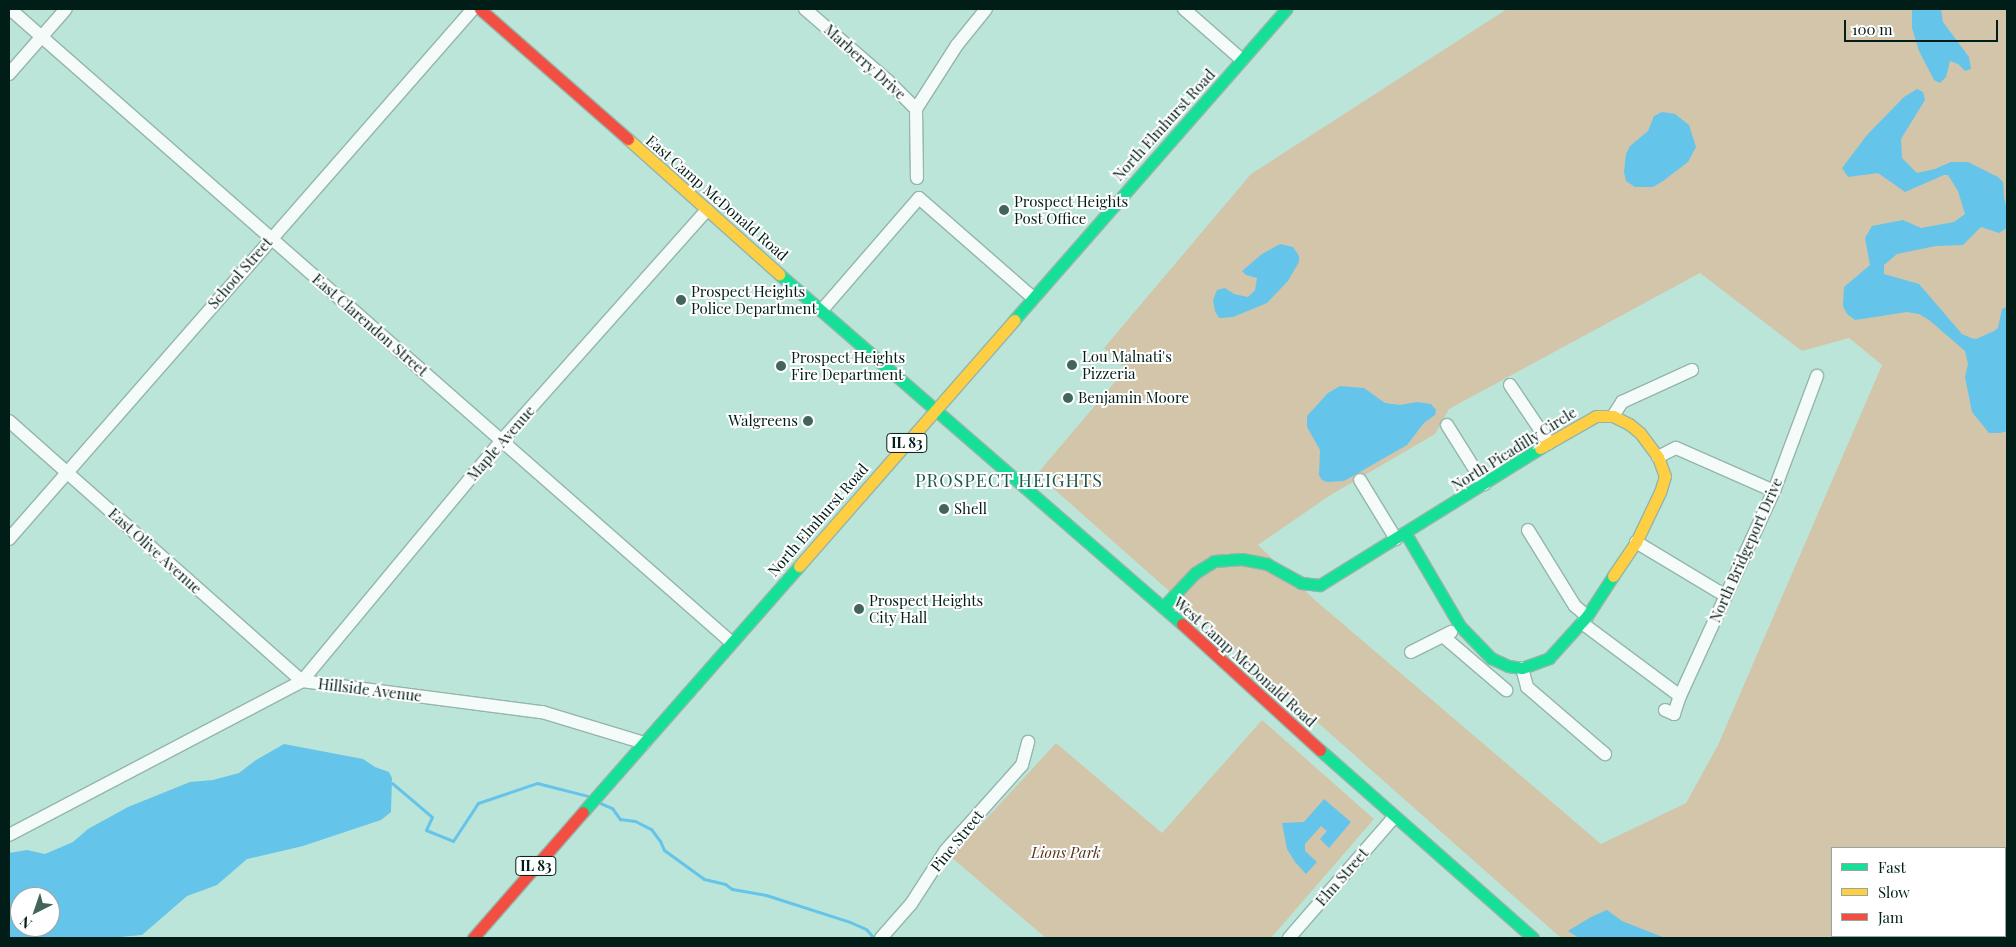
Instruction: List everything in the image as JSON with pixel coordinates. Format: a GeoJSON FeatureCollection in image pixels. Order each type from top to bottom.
{"type":"FeatureCollection","features":[{"type":"Feature","properties":{"kind":"main road","name":"East Camp McDonald Road"},"geometry":{"type":"LineString","coordinates":[[480,9],[935,411]]}},
{"type":"Feature","properties":{"kind":"main road","name":"North Elmhurst Road"},"geometry":{"type":"LineString","coordinates":[[473,938],[730,642],[935,411],[1032,297],[1286,9]]}},
{"type":"Feature","properties":{"kind":"main road","name":"West Camp McDonald Road"},"geometry":{"type":"LineString","coordinates":[[935,411],[1162,607],[1394,817],[1533,938]]}},
{"type":"Feature","properties":{"kind":"main road","name":"North Picadilly Circle"},"geometry":{"type":"LineString","coordinates":[[1162,607],[1195,573],[1214,561],[1242,559],[1267,564],[1301,583],[1320,585],[1401,537],[1549,443],[1596,416],[1613,416]]}},
{"type":"Feature","properties":{"kind":"main road"},"geometry":{"type":"LineString","coordinates":[[1401,537],[1460,626],[1491,658],[1508,666],[1522,668],[1549,658],[1584,619],[1636,542],[1660,492],[1665,476],[1658,457],[1640,432],[1613,416]]}},
{"type":"Feature","properties":{"kind":"street","name":"East Clarendon Street"},"geometry":{"type":"LineString","coordinates":[[10,9],[730,642]]}},
{"type":"Feature","properties":{"kind":"street"},"geometry":{"type":"LineString","coordinates":[[9,74],[66,9]]}},
{"type":"Feature","properties":{"kind":"street","name":"School Street"},"geometry":{"type":"LineString","coordinates":[[9,539],[473,9]]}},
{"type":"Feature","properties":{"kind":"street","name":"Marberry Drive"},"geometry":{"type":"LineString","coordinates":[[806,9],[916,108],[917,178]]}},
{"type":"Feature","properties":{"kind":"street"},"geometry":{"type":"LineString","coordinates":[[916,108],[957,44],[986,9]]}},
{"type":"Feature","properties":{"kind":"street"},"geometry":{"type":"LineString","coordinates":[[1184,9],[1242,60]]}},
{"type":"Feature","properties":{"kind":"street"},"geometry":{"type":"LineString","coordinates":[[822,310],[919,198],[1032,297]]}},
{"type":"Feature","properties":{"kind":"street","name":"Maple Avenue"},"geometry":{"type":"LineString","coordinates":[[302,681],[502,440],[707,210]]}},
{"type":"Feature","properties":{"kind":"street"},"geometry":{"type":"LineString","coordinates":[[1613,416],[1622,402],[1692,370]]}},
{"type":"Feature","properties":{"kind":"street","name":"North Bridgeport Drive"},"geometry":{"type":"LineString","coordinates":[[1665,710],[1674,714],[1680,696],[1774,491],[1816,376]]}},
{"type":"Feature","properties":{"kind":"street"},"geometry":{"type":"LineString","coordinates":[[1510,385],[1549,443]]}},
{"type":"Feature","properties":{"kind":"street","name":"East Olive Avenue"},"geometry":{"type":"LineString","coordinates":[[9,421],[302,681]]}},
{"type":"Feature","properties":{"kind":"street"},"geometry":{"type":"LineString","coordinates":[[1447,425],[1484,484]]}},
{"type":"Feature","properties":{"kind":"street"},"geometry":{"type":"LineString","coordinates":[[1658,457],[1676,448],[1774,491]]}},
{"type":"Feature","properties":{"kind":"street"},"geometry":{"type":"LineString","coordinates":[[1360,480],[1401,537]]}},
{"type":"Feature","properties":{"kind":"street"},"geometry":{"type":"LineString","coordinates":[[1528,530],[1584,619],[1680,696]]}},
{"type":"Feature","properties":{"kind":"street"},"geometry":{"type":"LineString","coordinates":[[1636,542],[1726,596]]}},
{"type":"Feature","properties":{"kind":"street"},"geometry":{"type":"LineString","coordinates":[[1411,652],[1444,637],[1460,626]]}},
{"type":"Feature","properties":{"kind":"street"},"geometry":{"type":"LineString","coordinates":[[1444,637],[1506,690]]}},
{"type":"Feature","properties":{"kind":"street"},"geometry":{"type":"LineString","coordinates":[[1522,668],[1527,687],[1605,754]]}},
{"type":"Feature","properties":{"kind":"street","name":"Hillside Avenue"},"geometry":{"type":"LineString","coordinates":[[10,833],[302,681],[542,712],[644,743]]}},
{"type":"Feature","properties":{"kind":"street","name":"Pine Street"},"geometry":{"type":"LineString","coordinates":[[881,938],[911,904],[946,850],[1022,765],[1028,742]]}},
{"type":"Feature","properties":{"kind":"street","name":"Elm Street"},"geometry":{"type":"LineString","coordinates":[[1289,938],[1394,817]]}},
{"type":"Feature","properties":{"kind":"green space"},"geometry":{"type":"Polygon","coordinates":[[[1507,9],[2007,9],[2007,938],[1561,938],[1037,474],[1126,369],[1104,348],[1251,174],[1507,9]],[[1700,273],[1449,409],[1435,434],[1329,496],[1258,545],[1316,601],[1601,844],[1686,803],[1718,745],[1882,365],[1849,338],[1802,351],[1700,273]]]}},
{"type":"Feature","properties":{"kind":"green space","name":"Lions Park"},"geometry":{"type":"Polygon","coordinates":[[[1262,720],[1374,819],[1271,938],[1046,938],[951,857],[1056,743],[1162,833],[1262,720]]]}},
{"type":"Feature","properties":{"kind":"water"},"geometry":{"type":"Polygon","coordinates":[[[1912,9],[1941,9],[1943,22],[1969,57],[1971,69],[1965,71],[1958,64],[1950,61],[1946,77],[1940,83],[1934,80],[1919,51],[1912,28],[1912,9]]]}},
{"type":"Feature","properties":{"kind":"water"},"geometry":{"type":"Polygon","coordinates":[[[1917,89],[1923,92],[1925,100],[1901,139],[1902,158],[1917,173],[1935,169],[1951,162],[1968,162],[1998,177],[2003,182],[2007,209],[2007,228],[1999,233],[1981,227],[1963,245],[1936,246],[1897,254],[1884,265],[1884,274],[1919,284],[1962,334],[1971,338],[1976,339],[1998,328],[2002,309],[2007,307],[2007,431],[2000,433],[1989,433],[1972,412],[1965,377],[1968,364],[1965,351],[1929,320],[1919,314],[1907,312],[1855,320],[1847,314],[1843,306],[1844,287],[1870,265],[1865,238],[1872,226],[1903,220],[1921,228],[1954,222],[1965,214],[1958,191],[1948,175],[1905,192],[1878,173],[1848,177],[1842,168],[1867,135],[1904,97],[1917,89]]]}},
{"type":"Feature","properties":{"kind":"water"},"geometry":{"type":"Polygon","coordinates":[[[1662,112],[1675,114],[1689,125],[1696,147],[1688,162],[1663,181],[1653,187],[1635,187],[1626,181],[1624,172],[1626,154],[1630,146],[1648,131],[1654,116],[1662,112]]]}},
{"type":"Feature","properties":{"kind":"water"},"geometry":{"type":"Polygon","coordinates":[[[1280,244],[1293,247],[1299,256],[1299,262],[1288,281],[1267,303],[1233,317],[1219,318],[1215,311],[1213,300],[1217,290],[1225,288],[1234,294],[1248,297],[1255,290],[1257,278],[1246,275],[1242,271],[1262,254],[1280,244]]]}},
{"type":"Feature","properties":{"kind":"water"},"geometry":{"type":"Polygon","coordinates":[[[1340,386],[1364,388],[1385,403],[1400,405],[1417,402],[1431,404],[1436,410],[1435,415],[1424,423],[1407,445],[1344,481],[1327,482],[1322,480],[1319,475],[1320,450],[1307,427],[1307,416],[1328,393],[1340,386]]]}},
{"type":"Feature","properties":{"kind":"water"},"geometry":{"type":"Polygon","coordinates":[[[284,744],[363,759],[375,767],[389,772],[392,778],[391,812],[381,820],[303,846],[247,859],[217,885],[187,896],[142,935],[109,938],[9,938],[9,853],[27,850],[45,854],[73,842],[88,829],[128,807],[190,782],[213,780],[239,773],[256,760],[284,744]]]}},
{"type":"Feature","properties":{"kind":"water"},"geometry":{"type":"Polygon","coordinates":[[[1324,799],[1351,822],[1329,848],[1320,839],[1327,831],[1321,826],[1305,844],[1305,851],[1317,862],[1306,874],[1287,849],[1282,823],[1304,822],[1324,799]]]}},
{"type":"Feature","properties":{"kind":"water"},"geometry":{"type":"Polygon","coordinates":[[[1607,910],[1622,921],[1665,938],[1579,938],[1568,931],[1607,910]]]}},
{"type":"Feature","properties":{"kind":"waterway"},"geometry":{"type":"LineString","coordinates":[[392,783],[432,817],[426,830],[453,841],[478,803],[537,783],[588,796]]}},
{"type":"Feature","properties":{"kind":"waterway"},"geometry":{"type":"LineString","coordinates":[[600,803],[612,808],[620,819],[635,821],[651,829],[664,850],[704,879],[725,884],[732,889],[766,895],[850,922],[866,929],[872,936]]}},
{"type":"Feature","properties":{"kind":"traffic: fast"},"geometry":{"type":"LineString","coordinates":[[1014,320],[1286,9]]}},
{"type":"Feature","properties":{"kind":"traffic: fast"},"geometry":{"type":"LineString","coordinates":[[779,274],[1182,624]]}},
{"type":"Feature","properties":{"kind":"traffic: fast"},"geometry":{"type":"LineString","coordinates":[[1163,607],[1195,573],[1214,561],[1242,559],[1267,564],[1301,583],[1320,585],[1540,448]]}},
{"type":"Feature","properties":{"kind":"traffic: fast"},"geometry":{"type":"LineString","coordinates":[[1406,534],[1460,626],[1491,658],[1508,666],[1522,668],[1549,658],[1587,616],[1613,576]]}},
{"type":"Feature","properties":{"kind":"traffic: fast"},"geometry":{"type":"LineString","coordinates":[[583,812],[799,566]]}},
{"type":"Feature","properties":{"kind":"traffic: fast"},"geometry":{"type":"LineString","coordinates":[[1320,750],[1533,938]]}},
{"type":"Feature","properties":{"kind":"traffic: slow"},"geometry":{"type":"LineString","coordinates":[[628,139],[779,274]]}},
{"type":"Feature","properties":{"kind":"traffic: slow"},"geometry":{"type":"LineString","coordinates":[[799,566],[1014,320]]}},
{"type":"Feature","properties":{"kind":"traffic: slow"},"geometry":{"type":"LineString","coordinates":[[1540,448],[1596,416],[1613,416],[1629,424],[1640,433],[1658,457],[1665,476],[1660,492],[1636,542],[1613,576]]}},
{"type":"Feature","properties":{"kind":"traffic: jam"},"geometry":{"type":"LineString","coordinates":[[480,9],[628,139]]}},
{"type":"Feature","properties":{"kind":"traffic: jam"},"geometry":{"type":"LineString","coordinates":[[1182,624],[1320,750]]}},
{"type":"Feature","properties":{"kind":"traffic: jam"},"geometry":{"type":"LineString","coordinates":[[473,938],[583,812]]}},
{"type":"Feature","properties":{"kind":"place","name":"Prospect Heights Post Office"},"geometry":{"type":"Point","coordinates":[1004,210]}},
{"type":"Feature","properties":{"kind":"place","name":"Prospect Heights Police Department"},"geometry":{"type":"Point","coordinates":[681,300]}},
{"type":"Feature","properties":{"kind":"place","name":"Lou Malnati's Pizzeria"},"geometry":{"type":"Point","coordinates":[1072,365]}},
{"type":"Feature","properties":{"kind":"place","name":"Prospect Heights Fire Department"},"geometry":{"type":"Point","coordinates":[781,366]}},
{"type":"Feature","properties":{"kind":"place","name":"Benjamin Moore"},"geometry":{"type":"Point","coordinates":[1068,398]}},
{"type":"Feature","properties":{"kind":"place","name":"Walgreens"},"geometry":{"type":"Point","coordinates":[808,421]}},
{"type":"Feature","properties":{"kind":"place","name":"Shell"},"geometry":{"type":"Point","coordinates":[944,509]}},
{"type":"Feature","properties":{"kind":"place","name":"Prospect Heights City Hall"},"geometry":{"type":"Point","coordinates":[859,609]}},
{"type":"Feature","properties":{"kind":"district","name":"PROSPECT HEIGHTS"},"geometry":{"type":"Point","coordinates":[1009,480]}}]}
